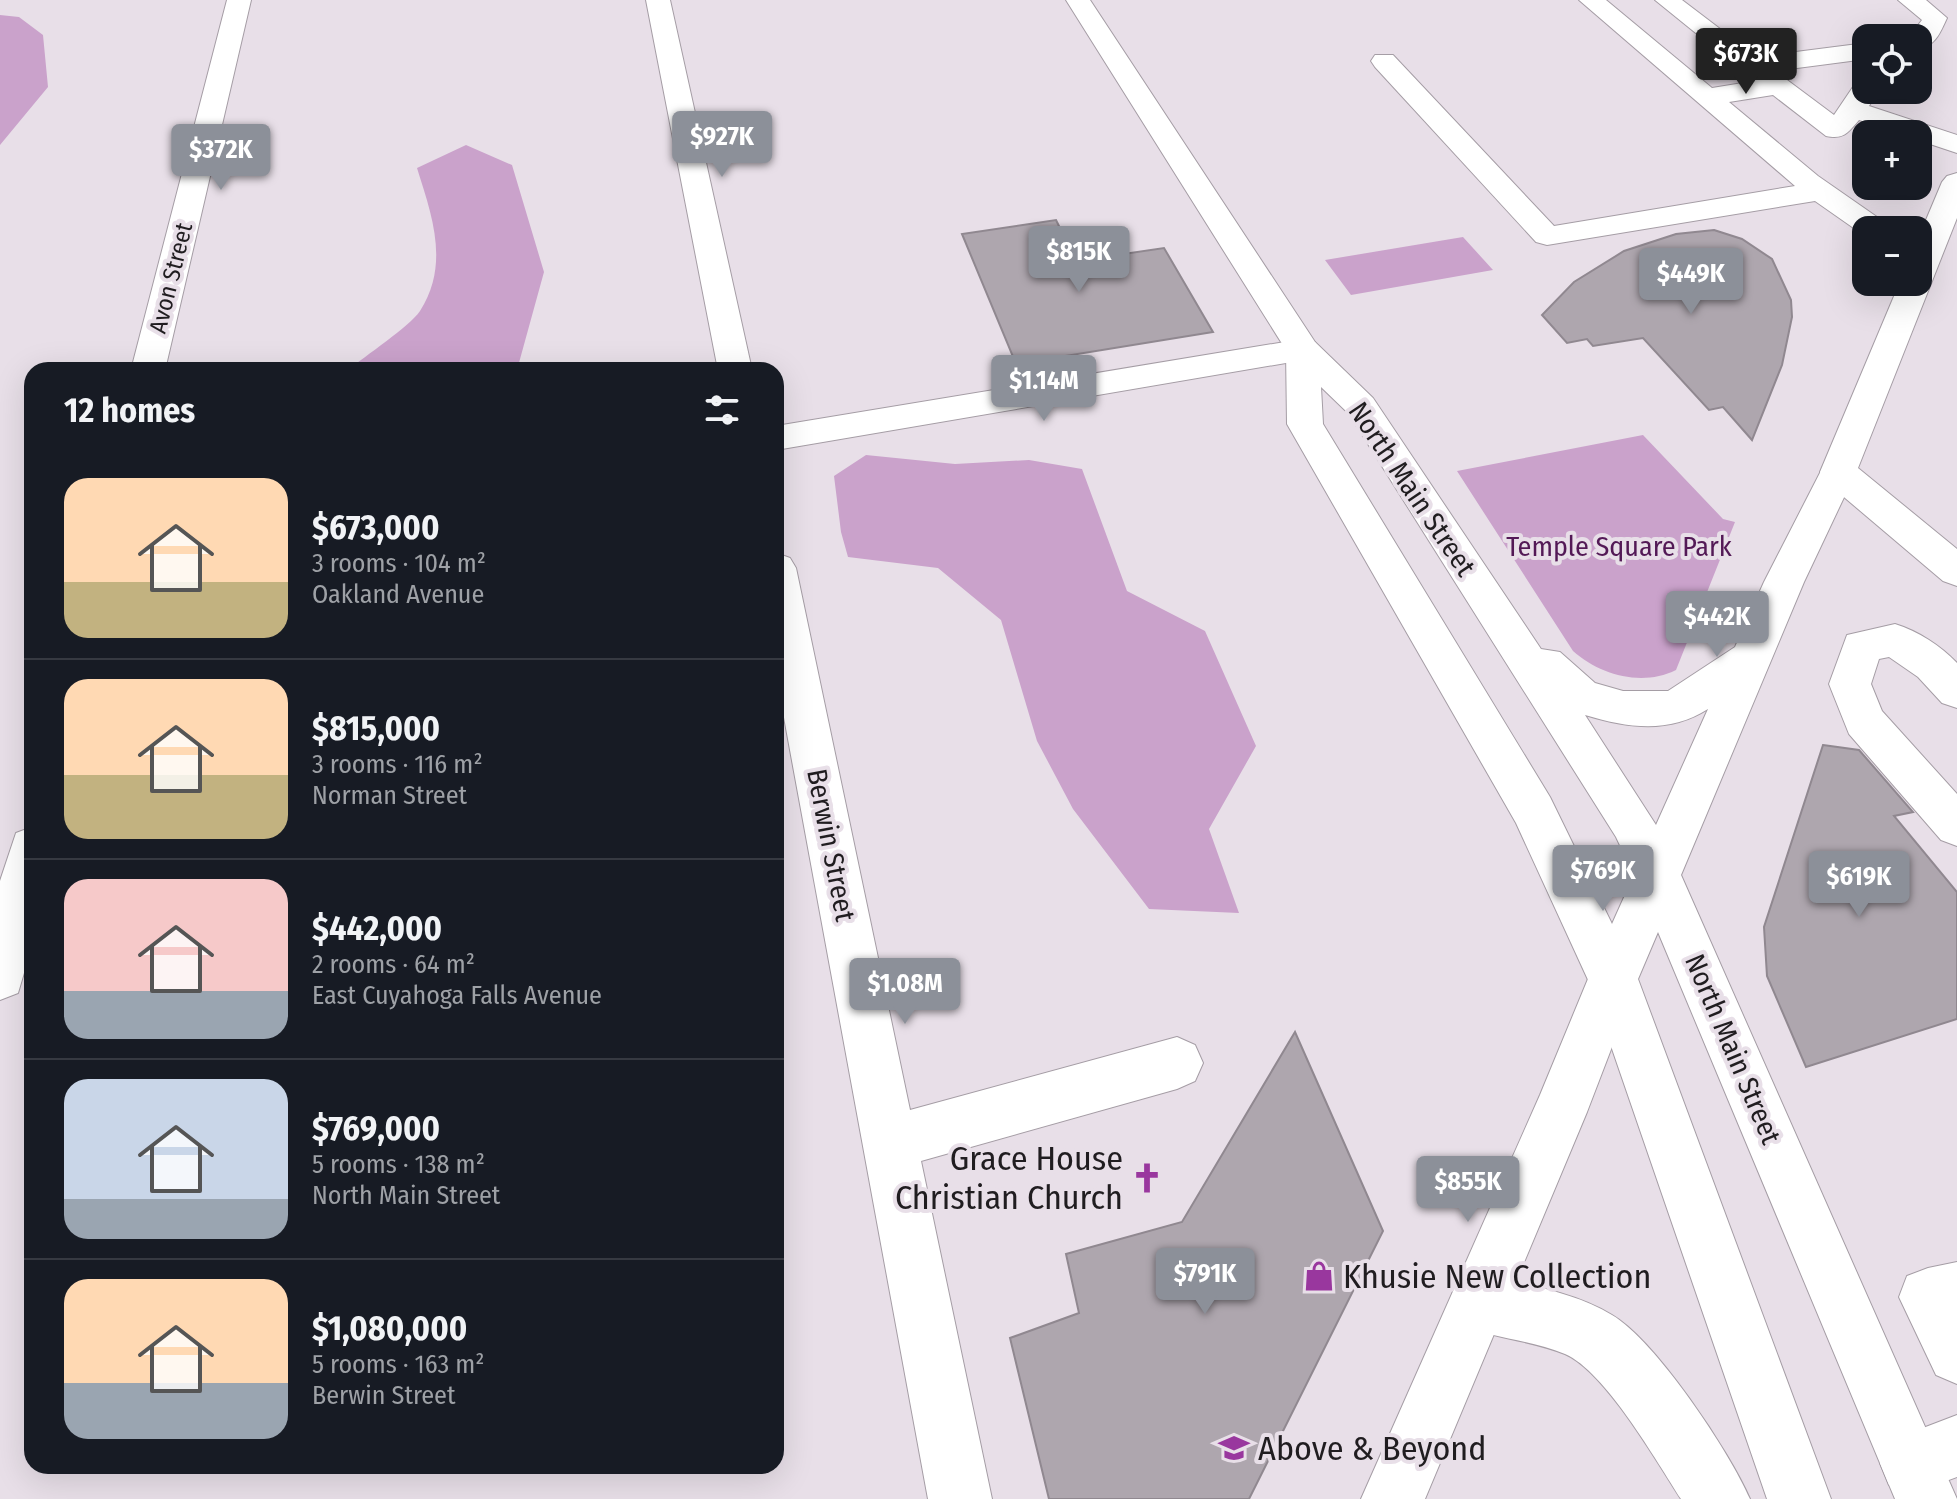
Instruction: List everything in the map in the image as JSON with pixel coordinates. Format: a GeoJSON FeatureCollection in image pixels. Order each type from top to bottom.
{"type":"FeatureCollection","features":[{"type":"Feature","properties":{"kind":"street","name":"Avon Street"},"geometry":{"type":"LineString","coordinates":[[150,362],[239,0]]}},
{"type":"Feature","properties":{"kind":"street"},"geometry":{"type":"LineString","coordinates":[[658,0],[733,362]]}},
{"type":"Feature","properties":{"kind":"street","name":"North Main Street"},"geometry":{"type":"LineString","coordinates":[[1078,0],[1303,350],[1361,406],[1632,823],[1932,1469]]}},
{"type":"Feature","properties":{"kind":"street"},"geometry":{"type":"LineString","coordinates":[[1591,0],[1820,191],[1856,216]]}},
{"type":"Feature","properties":{"kind":"street"},"geometry":{"type":"LineString","coordinates":[[1667,0],[1836,130],[1856,104]]}},
{"type":"Feature","properties":{"kind":"street"},"geometry":{"type":"LineString","coordinates":[[1910,0],[1935,18],[1932,24]]}},
{"type":"Feature","properties":{"kind":"street"},"geometry":{"type":"LineString","coordinates":[[1752,66],[1852,53]]}},
{"type":"Feature","properties":{"kind":"street"},"geometry":{"type":"LineString","coordinates":[[1384,61],[1547,236],[1820,191]]}},
{"type":"Feature","properties":{"kind":"street"},"geometry":{"type":"LineString","coordinates":[[1707,97],[1778,86]]}},
{"type":"Feature","properties":{"kind":"street"},"geometry":{"type":"LineString","coordinates":[[1869,104],[1913,128],[1957,145]]}},
{"type":"Feature","properties":{"kind":"street"},"geometry":{"type":"LineString","coordinates":[[1932,239],[1957,182]]}},
{"type":"Feature","properties":{"kind":"street"},"geometry":{"type":"LineString","coordinates":[[1393,1499],[1784,582],[1838,472],[1908,296]]}},
{"type":"Feature","properties":{"kind":"street"},"geometry":{"type":"LineString","coordinates":[[784,437],[1303,350]]}},
{"type":"Feature","properties":{"kind":"street","name":"North Main Street"},"geometry":{"type":"LineString","coordinates":[[1303,350],[1305,424],[1534,811],[1613,979],[1799,1499]]}},
{"type":"Feature","properties":{"kind":"street"},"geometry":{"type":"LineString","coordinates":[[1838,472],[1957,571]]}},
{"type":"Feature","properties":{"kind":"street"},"geometry":{"type":"LineString","coordinates":[[1478,587],[1546,665],[1581,696],[1623,709],[1675,708],[1753,657]]}},
{"type":"Feature","properties":{"kind":"street","name":"Berwin Street"},"geometry":{"type":"LineString","coordinates":[[784,608],[960,1499]]}},
{"type":"Feature","properties":{"kind":"street"},"geometry":{"type":"LineString","coordinates":[[1957,691],[1933,665],[1895,640],[1862,646],[1850,684],[1864,721],[1957,826]]}},
{"type":"Feature","properties":{"kind":"street"},"geometry":{"type":"LineString","coordinates":[[0,976],[24,880]]}},
{"type":"Feature","properties":{"kind":"street"},"geometry":{"type":"LineString","coordinates":[[890,1143],[1177,1063]]}},
{"type":"Feature","properties":{"kind":"street"},"geometry":{"type":"LineString","coordinates":[[1957,1291],[1928,1297],[1957,1354]]}},
{"type":"Feature","properties":{"kind":"street"},"geometry":{"type":"LineString","coordinates":[[1478,1303],[1561,1323],[1594,1336],[1626,1369],[1718,1499]]}},
{"type":"Feature","properties":{"kind":"green space"},"geometry":{"type":"Polygon","coordinates":[[[0,15],[19,17],[43,35],[48,87],[0,145],[0,15]]]}},
{"type":"Feature","properties":{"kind":"green space"},"geometry":{"type":"Polygon","coordinates":[[[466,145],[512,165],[544,272],[519,362],[359,362],[414,318],[429,293],[434,276],[435,240],[417,168],[466,145]]]}},
{"type":"Feature","properties":{"kind":"green space"},"geometry":{"type":"Polygon","coordinates":[[[1463,237],[1493,270],[1351,295],[1325,260],[1463,237]]]}},
{"type":"Feature","properties":{"kind":"green space","name":"Temple Square Park"},"geometry":{"type":"Polygon","coordinates":[[[1643,435],[1723,519],[1735,522],[1676,670],[1649,678],[1636,678],[1608,672],[1573,651],[1457,471],[1643,435]]]}},
{"type":"Feature","properties":{"kind":"green space"},"geometry":{"type":"Polygon","coordinates":[[[866,455],[955,464],[1029,460],[1082,469],[1127,591],[1205,631],[1256,746],[1209,829],[1239,913],[1149,909],[1073,809],[1037,741],[1001,620],[938,568],[848,557],[841,532],[834,476],[866,455]]]}},
{"type":"Feature","properties":{"kind":"building"},"geometry":{"type":"Polygon","coordinates":[[[1056,220],[1076,261],[1164,248],[1213,332],[1016,364],[962,234],[1056,220]]]}},
{"type":"Feature","properties":{"kind":"building"},"geometry":{"type":"Polygon","coordinates":[[[1714,230],[1742,239],[1772,259],[1791,300],[1792,317],[1782,365],[1752,440],[1723,407],[1709,410],[1643,338],[1593,346],[1587,339],[1567,343],[1542,315],[1574,282],[1624,251],[1676,234],[1714,230]]]}},
{"type":"Feature","properties":{"kind":"building"},"geometry":{"type":"Polygon","coordinates":[[[1823,745],[1859,750],[1913,812],[1894,816],[1957,892],[1957,1019],[1806,1067],[1767,976],[1764,927],[1823,745]]]}},
{"type":"Feature","properties":{"kind":"building"},"geometry":{"type":"Polygon","coordinates":[[[1295,1032],[1383,1231],[1249,1499],[1049,1499],[1010,1338],[1079,1313],[1066,1254],[1182,1222],[1295,1032]]]}},
{"type":"Feature","properties":{"kind":"place","name":"Grace House Christian Church"},"geometry":{"type":"Point","coordinates":[1147,1178]}},
{"type":"Feature","properties":{"kind":"place","name":"Khusie New Collection"},"geometry":{"type":"Point","coordinates":[1319,1276]}},
{"type":"Feature","properties":{"kind":"place","name":"Above & Beyond"},"geometry":{"type":"Point","coordinates":[1234,1448]}}]}
